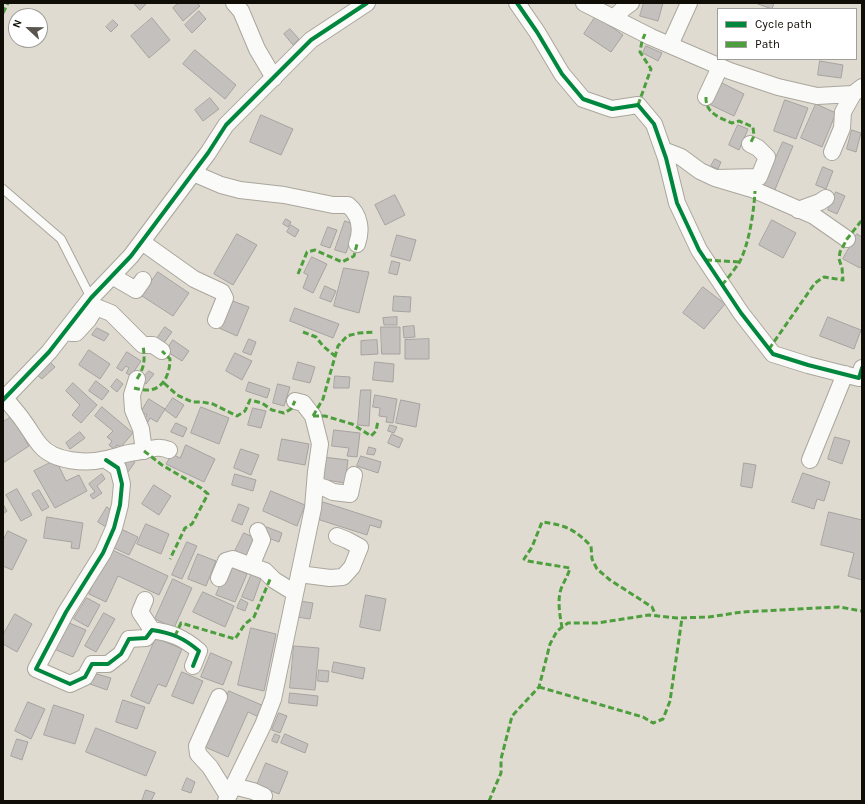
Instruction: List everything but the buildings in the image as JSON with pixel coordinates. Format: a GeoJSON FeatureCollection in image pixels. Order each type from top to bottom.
{"type":"FeatureCollection","features":[{"type":"Feature","properties":{"kind":"street"},"geometry":{"type":"LineString","coordinates":[[234,3],[241,11],[257,49],[274,78]]}},
{"type":"Feature","properties":{"kind":"street"},"geometry":{"type":"LineString","coordinates":[[169,450],[161,446],[124,453],[106,460],[81,462],[63,459],[50,454],[40,445],[23,421],[4,399],[49,352],[90,298],[131,256],[208,153],[226,125],[312,40],[367,3]]}},
{"type":"Feature","properties":{"kind":"street"},"geometry":{"type":"LineString","coordinates":[[517,3],[537,32],[562,74],[583,99],[612,109],[638,105],[654,124],[663,150],[677,203],[699,250],[741,313],[773,354],[859,378],[862,368]]}},
{"type":"Feature","properties":{"kind":"street"},"geometry":{"type":"LineString","coordinates":[[584,3],[670,45],[720,67],[778,87],[817,96],[857,91]]}},
{"type":"Feature","properties":{"kind":"street"},"geometry":{"type":"LineString","coordinates":[[614,18],[631,3]]}},
{"type":"Feature","properties":{"kind":"street"},"geometry":{"type":"LineString","coordinates":[[670,45],[689,3]]}},
{"type":"Feature","properties":{"kind":"street"},"geometry":{"type":"LineString","coordinates":[[706,98],[720,67]]}},
{"type":"Feature","properties":{"kind":"street"},"geometry":{"type":"LineString","coordinates":[[832,152],[842,128],[843,112],[857,91]]}},
{"type":"Feature","properties":{"kind":"street"},"geometry":{"type":"LineString","coordinates":[[715,178],[759,177],[767,157],[758,148],[750,144]]}},
{"type":"Feature","properties":{"kind":"street"},"geometry":{"type":"LineString","coordinates":[[663,150],[681,157],[700,171],[715,178],[752,189],[814,216],[847,239]]}},
{"type":"Feature","properties":{"kind":"street"},"geometry":{"type":"LineString","coordinates":[[193,173],[221,185],[240,190],[284,195],[333,205],[348,205],[353,209],[359,222],[360,236],[357,244]]}},
{"type":"Feature","properties":{"kind":"street"},"geometry":{"type":"LineString","coordinates":[[798,210],[820,202],[826,198]]}},
{"type":"Feature","properties":{"kind":"street"},"geometry":{"type":"LineString","coordinates":[[142,242],[194,279],[222,292],[225,298],[216,320]]}},
{"type":"Feature","properties":{"kind":"street"},"geometry":{"type":"LineString","coordinates":[[112,276],[136,290],[143,280]]}},
{"type":"Feature","properties":{"kind":"street"},"geometry":{"type":"LineString","coordinates":[[64,333],[76,333],[88,320],[96,307],[111,313],[142,345],[153,345],[162,351]]}},
{"type":"Feature","properties":{"kind":"street"},"geometry":{"type":"LineString","coordinates":[[810,460],[845,374]]}},
{"type":"Feature","properties":{"kind":"street"},"geometry":{"type":"LineString","coordinates":[[137,379],[132,395],[133,410],[141,429],[144,450]]}},
{"type":"Feature","properties":{"kind":"street"},"geometry":{"type":"LineString","coordinates":[[229,794],[265,734],[313,508],[320,444],[313,416],[303,403],[295,401]]}},
{"type":"Feature","properties":{"kind":"street"},"geometry":{"type":"LineString","coordinates":[[106,460],[118,468],[122,484],[120,505],[114,528],[103,553],[66,612],[36,669],[70,684],[86,677],[92,664],[108,664],[121,654],[129,639],[146,638],[152,630]]}},
{"type":"Feature","properties":{"kind":"street"},"geometry":{"type":"LineString","coordinates":[[315,485],[333,492],[350,494],[354,475]]}},
{"type":"Feature","properties":{"kind":"street"},"geometry":{"type":"LineString","coordinates":[[251,566],[262,540],[258,531]]}},
{"type":"Feature","properties":{"kind":"street"},"geometry":{"type":"LineString","coordinates":[[299,574],[330,578],[343,577],[352,567],[360,547],[337,536]]}},
{"type":"Feature","properties":{"kind":"street"},"geometry":{"type":"LineString","coordinates":[[219,578],[226,561],[233,559],[265,571],[274,580],[295,593]]}},
{"type":"Feature","properties":{"kind":"street"},"geometry":{"type":"LineString","coordinates":[[145,600],[140,612],[152,630],[166,632],[187,641],[199,651],[193,666]]}},
{"type":"Feature","properties":{"kind":"street"},"geometry":{"type":"LineString","coordinates":[[219,696],[197,746],[198,754],[210,767],[229,794]]}},
{"type":"Feature","properties":{"kind":"street"},"geometry":{"type":"LineString","coordinates":[[229,794],[253,791],[264,796]]}},
{"type":"Feature","properties":{"kind":"lane"},"geometry":{"type":"LineString","coordinates":[[3,189],[61,239],[90,298]]}},
{"type":"Feature","properties":{"kind":"marked path"},"geometry":{"type":"LineString","coordinates":[[3,13],[8,3]]}},
{"type":"Feature","properties":{"kind":"marked path"},"geometry":{"type":"LineString","coordinates":[[638,105],[651,69],[640,52],[645,34]]}},
{"type":"Feature","properties":{"kind":"marked path"},"geometry":{"type":"LineString","coordinates":[[706,97],[708,107],[718,117],[732,123],[739,121],[753,127],[754,136],[750,144]]}},
{"type":"Feature","properties":{"kind":"marked path"},"geometry":{"type":"LineString","coordinates":[[722,285],[743,256],[752,218],[755,191]]}},
{"type":"Feature","properties":{"kind":"marked path"},"geometry":{"type":"LineString","coordinates":[[769,349],[815,283],[824,277],[843,280],[842,268],[839,259],[840,252],[847,239],[862,220]]}},
{"type":"Feature","properties":{"kind":"marked path"},"geometry":{"type":"LineString","coordinates":[[298,274],[307,252],[315,250],[342,262],[354,256],[357,244]]}},
{"type":"Feature","properties":{"kind":"marked path"},"geometry":{"type":"LineString","coordinates":[[706,260],[740,262]]}},
{"type":"Feature","properties":{"kind":"marked path"},"geometry":{"type":"LineString","coordinates":[[303,332],[316,337],[323,346],[335,356]]}},
{"type":"Feature","properties":{"kind":"marked path"},"geometry":{"type":"LineString","coordinates":[[313,416],[323,399],[338,346],[347,336],[359,333],[375,332]]}},
{"type":"Feature","properties":{"kind":"marked path"},"geometry":{"type":"LineString","coordinates":[[137,379],[144,363],[143,345]]}},
{"type":"Feature","properties":{"kind":"marked path"},"geometry":{"type":"LineString","coordinates":[[134,388],[145,390],[153,389],[162,384],[165,380],[170,364],[170,359],[162,351]]}},
{"type":"Feature","properties":{"kind":"marked path"},"geometry":{"type":"LineString","coordinates":[[164,383],[177,395],[192,402],[213,404],[237,416],[245,411],[250,400],[262,403],[272,410],[284,413],[291,409],[295,401]]}},
{"type":"Feature","properties":{"kind":"marked path"},"geometry":{"type":"LineString","coordinates":[[313,416],[325,416],[352,424],[371,436],[376,431],[378,421]]}},
{"type":"Feature","properties":{"kind":"marked path"},"geometry":{"type":"LineString","coordinates":[[144,451],[162,465],[201,488],[208,494],[192,524],[185,528],[170,559]]}},
{"type":"Feature","properties":{"kind":"marked path"},"geometry":{"type":"LineString","coordinates":[[562,628],[559,598],[561,589],[570,568],[524,559],[532,547],[542,522],[564,526],[580,536],[591,546],[592,559],[597,569],[610,580],[652,607],[656,616]]}},
{"type":"Feature","properties":{"kind":"marked path"},"geometry":{"type":"LineString","coordinates":[[175,636],[181,623],[235,639],[245,624],[254,617],[271,577]]}},
{"type":"Feature","properties":{"kind":"marked path"},"geometry":{"type":"LineString","coordinates":[[489,801],[501,773],[501,759],[512,716],[539,687],[550,644],[557,631],[568,623],[597,623],[649,615],[677,618],[709,617],[742,612],[839,607],[862,611]]}},
{"type":"Feature","properties":{"kind":"marked path"},"geometry":{"type":"LineString","coordinates":[[539,687],[643,717],[653,723],[663,719],[670,701],[682,618]]}},
{"type":"Feature","properties":{"kind":"cycle path"},"geometry":{"type":"LineString","coordinates":[[3,400],[49,352],[91,298],[131,256],[208,153],[226,125],[311,40],[367,3]]}},
{"type":"Feature","properties":{"kind":"cycle path"},"geometry":{"type":"LineString","coordinates":[[517,3],[537,32],[562,74],[583,99],[612,109],[638,105],[654,124],[666,158],[677,203],[699,250],[741,313],[773,354],[859,378],[862,368]]}},
{"type":"Feature","properties":{"kind":"cycle path"},"geometry":{"type":"LineString","coordinates":[[106,460],[118,468],[122,484],[120,505],[114,528],[103,553],[66,612],[36,669],[70,684],[85,677],[92,664],[108,664],[121,654],[129,639],[146,638],[152,630],[177,637],[199,651],[193,666]]}}]}
